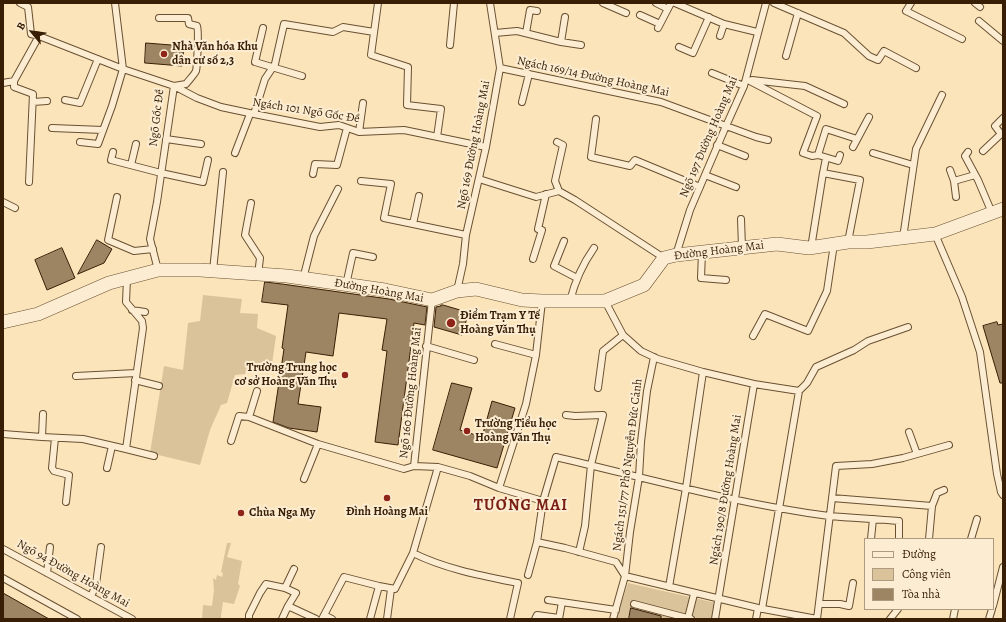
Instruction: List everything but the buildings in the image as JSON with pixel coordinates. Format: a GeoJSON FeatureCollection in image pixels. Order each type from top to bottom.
{"type":"FeatureCollection","features":[{"type":"Feature","properties":{"kind":"street","name":"Đường Hoàng Mai"},"geometry":{"type":"LineString","coordinates":[[3,322],[38,314],[109,283],[158,270],[213,271],[287,276],[385,290],[432,300],[457,291],[476,289],[522,300],[606,301],[644,285],[670,257],[742,247],[777,244],[810,248],[848,242],[867,242],[935,234],[998,211]]}},
{"type":"Feature","properties":{"kind":"lane"},"geometry":{"type":"LineString","coordinates":[[20,3],[28,7],[31,34],[39,36],[14,81],[14,87],[33,94],[29,182]]}},
{"type":"Feature","properties":{"kind":"lane"},"geometry":{"type":"LineString","coordinates":[[80,142],[98,144],[112,106],[123,69],[115,3]]}},
{"type":"Feature","properties":{"kind":"lane"},"geometry":{"type":"LineString","coordinates":[[378,3],[371,55],[408,67],[407,105],[441,109],[437,137]]}},
{"type":"Feature","properties":{"kind":"lane"},"geometry":{"type":"LineString","coordinates":[[450,45],[454,3]]}},
{"type":"Feature","properties":{"kind":"lane","name":"Ngõ 169 Đường Hoàng Mai"},"geometry":{"type":"LineString","coordinates":[[457,291],[463,264],[466,236],[486,147],[500,68],[490,3]]}},
{"type":"Feature","properties":{"kind":"lane"},"geometry":{"type":"LineString","coordinates":[[603,3],[626,13]]}},
{"type":"Feature","properties":{"kind":"lane"},"geometry":{"type":"LineString","coordinates":[[640,15],[659,26],[669,6],[656,3]]}},
{"type":"Feature","properties":{"kind":"lane"},"geometry":{"type":"LineString","coordinates":[[675,3],[724,24],[757,32]]}},
{"type":"Feature","properties":{"kind":"lane","name":"Ngõ 197 Đường Hoàng Mai"},"geometry":{"type":"LineString","coordinates":[[670,257],[745,83],[757,32],[766,3]]}},
{"type":"Feature","properties":{"kind":"lane"},"geometry":{"type":"LineString","coordinates":[[774,3],[844,33],[869,56],[878,60],[884,51],[916,68]]}},
{"type":"Feature","properties":{"kind":"lane"},"geometry":{"type":"LineString","coordinates":[[975,3],[980,7]]}},
{"type":"Feature","properties":{"kind":"lane"},"geometry":{"type":"LineString","coordinates":[[909,4],[906,11],[962,39]]}},
{"type":"Feature","properties":{"kind":"lane"},"geometry":{"type":"LineString","coordinates":[[526,33],[530,10],[537,11]]}},
{"type":"Feature","properties":{"kind":"lane"},"geometry":{"type":"LineString","coordinates":[[786,56],[798,13]]}},
{"type":"Feature","properties":{"kind":"lane"},"geometry":{"type":"LineString","coordinates":[[561,42],[565,17]]}},
{"type":"Feature","properties":{"kind":"lane"},"geometry":{"type":"LineString","coordinates":[[679,47],[693,53],[709,17]]}},
{"type":"Feature","properties":{"kind":"lane"},"geometry":{"type":"LineString","coordinates":[[159,18],[188,18],[189,24],[197,26],[199,30],[196,70],[186,84],[174,86]]}},
{"type":"Feature","properties":{"kind":"lane"},"geometry":{"type":"LineString","coordinates":[[979,21],[1003,41]]}},
{"type":"Feature","properties":{"kind":"lane"},"geometry":{"type":"LineString","coordinates":[[236,154],[265,79],[275,64],[284,24],[333,32],[343,27],[374,32]]}},
{"type":"Feature","properties":{"kind":"lane"},"geometry":{"type":"LineString","coordinates":[[720,36],[724,24]]}},
{"type":"Feature","properties":{"kind":"lane"},"geometry":{"type":"LineString","coordinates":[[263,28],[255,62],[302,76]]}},
{"type":"Feature","properties":{"kind":"lane"},"geometry":{"type":"LineString","coordinates":[[495,33],[517,31],[581,46]]}},
{"type":"Feature","properties":{"kind":"lane","name":"Ngõ Gốc Đề"},"geometry":{"type":"LineString","coordinates":[[39,36],[98,60],[174,86],[150,239],[158,270]]}},
{"type":"Feature","properties":{"kind":"lane"},"geometry":{"type":"LineString","coordinates":[[65,100],[80,103],[98,60]]}},
{"type":"Feature","properties":{"kind":"lane","name":"Ngách 169/14 Đường Hoàng Mai"},"geometry":{"type":"LineString","coordinates":[[500,68],[661,102],[768,140]]}},
{"type":"Feature","properties":{"kind":"lane"},"geometry":{"type":"LineString","coordinates":[[712,73],[745,83],[818,116],[803,153],[812,156],[818,155],[838,161],[840,155]]}},
{"type":"Feature","properties":{"kind":"lane"},"geometry":{"type":"LineString","coordinates":[[522,102],[529,74]]}},
{"type":"Feature","properties":{"kind":"lane"},"geometry":{"type":"LineString","coordinates":[[3,83],[14,81]]}},
{"type":"Feature","properties":{"kind":"lane"},"geometry":{"type":"LineString","coordinates":[[745,83],[805,86],[844,104]]}},
{"type":"Feature","properties":{"kind":"lane","name":"Ngách 101 Ngõ Gốc Đề"},"geometry":{"type":"LineString","coordinates":[[174,86],[197,98],[221,107],[252,114],[320,127],[339,125],[359,132],[404,130],[486,147]]}},
{"type":"Feature","properties":{"kind":"lane"},"geometry":{"type":"LineString","coordinates":[[903,238],[916,149],[942,95]]}},
{"type":"Feature","properties":{"kind":"lane"},"geometry":{"type":"LineString","coordinates":[[33,102],[47,101]]}},
{"type":"Feature","properties":{"kind":"lane"},"geometry":{"type":"LineString","coordinates":[[359,132],[363,103]]}},
{"type":"Feature","properties":{"kind":"lane"},"geometry":{"type":"LineString","coordinates":[[853,147],[869,117]]}},
{"type":"Feature","properties":{"kind":"lane"},"geometry":{"type":"LineString","coordinates":[[983,151],[1001,134],[995,126],[1003,118]]}},
{"type":"Feature","properties":{"kind":"lane"},"geometry":{"type":"LineString","coordinates":[[596,119],[591,157],[630,166],[635,160],[700,188]]}},
{"type":"Feature","properties":{"kind":"lane"},"geometry":{"type":"LineString","coordinates":[[52,128],[103,130]]}},
{"type":"Feature","properties":{"kind":"lane"},"geometry":{"type":"LineString","coordinates":[[313,174],[315,164],[337,165],[347,128]]}},
{"type":"Feature","properties":{"kind":"lane"},"geometry":{"type":"LineString","coordinates":[[818,155],[826,129],[857,139]]}},
{"type":"Feature","properties":{"kind":"lane"},"geometry":{"type":"LineString","coordinates":[[166,139],[201,144]]}},
{"type":"Feature","properties":{"kind":"lane"},"geometry":{"type":"LineString","coordinates":[[557,142],[563,145],[555,181],[559,191],[670,257]]}},
{"type":"Feature","properties":{"kind":"lane"},"geometry":{"type":"LineString","coordinates":[[131,165],[136,144]]}},
{"type":"Feature","properties":{"kind":"lane"},"geometry":{"type":"LineString","coordinates":[[717,145],[745,156]]}},
{"type":"Feature","properties":{"kind":"lane"},"geometry":{"type":"LineString","coordinates":[[113,152],[111,160],[203,182],[208,160]]}},
{"type":"Feature","properties":{"kind":"lane"},"geometry":{"type":"LineString","coordinates":[[968,152],[965,156],[975,175],[998,211]]}},
{"type":"Feature","properties":{"kind":"lane"},"geometry":{"type":"LineString","coordinates":[[873,153],[913,165]]}},
{"type":"Feature","properties":{"kind":"lane"},"geometry":{"type":"LineString","coordinates":[[810,248],[822,173],[826,158]]}},
{"type":"Feature","properties":{"kind":"lane"},"geometry":{"type":"LineString","coordinates":[[950,170],[954,181],[956,197]]}},
{"type":"Feature","properties":{"kind":"lane"},"geometry":{"type":"LineString","coordinates":[[213,271],[223,172]]}},
{"type":"Feature","properties":{"kind":"lane"},"geometry":{"type":"LineString","coordinates":[[822,173],[860,180],[848,242]]}},
{"type":"Feature","properties":{"kind":"lane"},"geometry":{"type":"LineString","coordinates":[[705,175],[736,187]]}},
{"type":"Feature","properties":{"kind":"lane"},"geometry":{"type":"LineString","coordinates":[[954,181],[975,175]]}},
{"type":"Feature","properties":{"kind":"lane"},"geometry":{"type":"LineString","coordinates":[[479,179],[536,197],[559,191]]}},
{"type":"Feature","properties":{"kind":"lane"},"geometry":{"type":"LineString","coordinates":[[361,180],[391,184],[384,218],[466,236]]}},
{"type":"Feature","properties":{"kind":"lane"},"geometry":{"type":"LineString","coordinates":[[303,279],[314,236],[338,189]]}},
{"type":"Feature","properties":{"kind":"lane"},"geometry":{"type":"LineString","coordinates":[[533,259],[542,230],[538,229],[546,194]]}},
{"type":"Feature","properties":{"kind":"lane"},"geometry":{"type":"LineString","coordinates":[[413,224],[419,196]]}},
{"type":"Feature","properties":{"kind":"lane"},"geometry":{"type":"LineString","coordinates":[[117,197],[108,240],[134,250],[153,249]]}},
{"type":"Feature","properties":{"kind":"lane"},"geometry":{"type":"LineString","coordinates":[[3,202],[15,208]]}},
{"type":"Feature","properties":{"kind":"lane"},"geometry":{"type":"LineString","coordinates":[[251,203],[245,235],[260,258],[258,275]]}},
{"type":"Feature","properties":{"kind":"lane"},"geometry":{"type":"LineString","coordinates":[[741,219],[742,247]]}},
{"type":"Feature","properties":{"kind":"lane"},"geometry":{"type":"LineString","coordinates":[[935,234],[962,297],[980,352],[997,474],[1003,495]]}},
{"type":"Feature","properties":{"kind":"lane"},"geometry":{"type":"LineString","coordinates":[[564,241],[554,266],[577,278]]}},
{"type":"Feature","properties":{"kind":"lane"},"geometry":{"type":"LineString","coordinates":[[753,336],[765,314],[808,331],[827,291],[834,244]]}},
{"type":"Feature","properties":{"kind":"lane"},"geometry":{"type":"LineString","coordinates":[[570,301],[577,278],[585,261],[594,248]]}},
{"type":"Feature","properties":{"kind":"lane"},"geometry":{"type":"LineString","coordinates":[[702,252],[702,278],[726,280]]}},
{"type":"Feature","properties":{"kind":"lane"},"geometry":{"type":"LineString","coordinates":[[346,285],[353,253],[373,257]]}},
{"type":"Feature","properties":{"kind":"lane"},"geometry":{"type":"LineString","coordinates":[[126,449],[143,328],[142,321],[126,302],[127,278]]}},
{"type":"Feature","properties":{"kind":"lane","name":"Ngõ 160 Đường Hoàng Mai"},"geometry":{"type":"LineString","coordinates":[[432,300],[414,466],[438,467],[470,476],[499,488],[544,501]]}},
{"type":"Feature","properties":{"kind":"lane"},"geometry":{"type":"LineString","coordinates":[[499,488],[526,404],[536,355],[542,301]]}},
{"type":"Feature","properties":{"kind":"lane"},"geometry":{"type":"LineString","coordinates":[[606,301],[623,335],[641,351],[654,357],[703,372],[754,384],[799,391]]}},
{"type":"Feature","properties":{"kind":"lane"},"geometry":{"type":"LineString","coordinates":[[132,310],[145,312]]}},
{"type":"Feature","properties":{"kind":"lane"},"geometry":{"type":"LineString","coordinates":[[756,619],[760,608],[780,508],[799,391],[807,383],[816,367],[854,350],[868,341],[908,326]]}},
{"type":"Feature","properties":{"kind":"lane"},"geometry":{"type":"LineString","coordinates":[[598,388],[603,351],[623,335]]}},
{"type":"Feature","properties":{"kind":"lane"},"geometry":{"type":"LineString","coordinates":[[495,344],[536,355]]}},
{"type":"Feature","properties":{"kind":"lane"},"geometry":{"type":"LineString","coordinates":[[426,346],[474,360]]}},
{"type":"Feature","properties":{"kind":"lane","name":"Ngách 151/77 Phố Nguyễn Đức Cảnh"},"geometry":{"type":"LineString","coordinates":[[613,619],[625,576],[630,532],[639,477],[641,442],[647,390],[654,357]]}},
{"type":"Feature","properties":{"kind":"lane"},"geometry":{"type":"LineString","coordinates":[[669,587],[686,488],[703,372]]}},
{"type":"Feature","properties":{"kind":"lane"},"geometry":{"type":"LineString","coordinates":[[76,376],[136,373]]}},
{"type":"Feature","properties":{"kind":"lane"},"geometry":{"type":"LineString","coordinates":[[135,380],[158,386]]}},
{"type":"Feature","properties":{"kind":"lane","name":"Ngách 190/8 Đường Hoàng Mai"},"geometry":{"type":"LineString","coordinates":[[715,619],[754,384]]}},
{"type":"Feature","properties":{"kind":"lane"},"geometry":{"type":"LineString","coordinates":[[249,417],[257,391]]}},
{"type":"Feature","properties":{"kind":"lane"},"geometry":{"type":"LineString","coordinates":[[42,437],[43,414]]}},
{"type":"Feature","properties":{"kind":"lane"},"geometry":{"type":"LineString","coordinates":[[566,415],[603,415],[591,465],[585,526],[579,552]]}},
{"type":"Feature","properties":{"kind":"lane"},"geometry":{"type":"LineString","coordinates":[[232,441],[239,416],[249,417],[318,444],[404,469],[414,466]]}},
{"type":"Feature","properties":{"kind":"lane"},"geometry":{"type":"LineString","coordinates":[[909,432],[917,454]]}},
{"type":"Feature","properties":{"kind":"lane"},"geometry":{"type":"LineString","coordinates":[[3,434],[83,439],[154,456]]}},
{"type":"Feature","properties":{"kind":"lane"},"geometry":{"type":"LineString","coordinates":[[55,438],[52,468],[54,471],[69,475],[66,502]]}},
{"type":"Feature","properties":{"kind":"lane"},"geometry":{"type":"LineString","coordinates":[[304,479],[318,444]]}},
{"type":"Feature","properties":{"kind":"lane"},"geometry":{"type":"LineString","coordinates":[[537,542],[616,562],[625,576],[694,594],[817,619],[836,466],[872,464],[949,445]]}},
{"type":"Feature","properties":{"kind":"lane"},"geometry":{"type":"LineString","coordinates":[[107,468],[112,446]]}},
{"type":"Feature","properties":{"kind":"lane"},"geometry":{"type":"LineString","coordinates":[[528,575],[537,542],[544,501],[556,457],[686,488],[780,508],[830,516],[899,521],[898,538]]}},
{"type":"Feature","properties":{"kind":"lane"},"geometry":{"type":"LineString","coordinates":[[332,619],[323,617],[344,577],[395,589],[413,553],[438,467]]}},
{"type":"Feature","properties":{"kind":"lane"},"geometry":{"type":"LineString","coordinates":[[929,538],[932,506],[936,493],[944,490]]}},
{"type":"Feature","properties":{"kind":"lane"},"geometry":{"type":"LineString","coordinates":[[832,498],[932,506]]}},
{"type":"Feature","properties":{"kind":"lane"},"geometry":{"type":"LineString","coordinates":[[871,538],[872,519]]}},
{"type":"Feature","properties":{"kind":"lane"},"geometry":{"type":"LineString","coordinates":[[971,538],[977,519]]}},
{"type":"Feature","properties":{"kind":"lane"},"geometry":{"type":"LineString","coordinates":[[47,573],[50,547]]}},
{"type":"Feature","properties":{"kind":"lane"},"geometry":{"type":"LineString","coordinates":[[91,597],[96,584],[102,547]]}},
{"type":"Feature","properties":{"kind":"lane","name":"Ngõ 94 Đường Hoàng Mai"},"geometry":{"type":"LineString","coordinates":[[3,549],[132,619]]}},
{"type":"Feature","properties":{"kind":"lane"},"geometry":{"type":"LineString","coordinates":[[413,553],[450,567],[518,583],[510,619]]}},
{"type":"Feature","properties":{"kind":"lane"},"geometry":{"type":"LineString","coordinates":[[994,604],[1000,590],[1003,567]]}},
{"type":"Feature","properties":{"kind":"lane"},"geometry":{"type":"LineString","coordinates":[[285,588],[294,569]]}},
{"type":"Feature","properties":{"kind":"lane"},"geometry":{"type":"LineString","coordinates":[[3,578],[77,619]]}},
{"type":"Feature","properties":{"kind":"lane"},"geometry":{"type":"LineString","coordinates":[[819,604],[840,604],[849,606],[853,583]]}},
{"type":"Feature","properties":{"kind":"lane"},"geometry":{"type":"LineString","coordinates":[[249,619],[249,615],[266,584],[285,588],[296,593],[282,619]]}},
{"type":"Feature","properties":{"kind":"lane"},"geometry":{"type":"LineString","coordinates":[[370,619],[379,586]]}},
{"type":"Feature","properties":{"kind":"lane"},"geometry":{"type":"LineString","coordinates":[[387,619],[391,589]]}},
{"type":"Feature","properties":{"kind":"lane"},"geometry":{"type":"LineString","coordinates":[[634,604],[689,618],[694,594]]}},
{"type":"Feature","properties":{"kind":"lane"},"geometry":{"type":"LineString","coordinates":[[548,600],[616,610]]}},
{"type":"Feature","properties":{"kind":"lane"},"geometry":{"type":"LineString","coordinates":[[535,619],[536,615],[559,618],[562,602]]}},
{"type":"Feature","properties":{"kind":"lane"},"geometry":{"type":"LineString","coordinates":[[288,606],[316,619]]}},
{"type":"Feature","properties":{"kind":"lane"},"geometry":{"type":"LineString","coordinates":[[890,619],[897,610]]}},
{"type":"Feature","properties":{"kind":"green space"},"geometry":{"type":"Polygon","coordinates":[[[203,295],[242,299],[240,313],[258,314],[257,328],[276,336],[271,371],[247,368],[245,374],[235,375],[227,403],[221,405],[210,430],[200,465],[150,453],[164,366],[183,370],[188,323],[200,321],[203,295]]]}},
{"type":"Feature","properties":{"kind":"green space"},"geometry":{"type":"Polygon","coordinates":[[[227,543],[231,543],[227,557],[242,561],[238,584],[240,586],[234,604],[223,602],[221,619],[202,619],[203,605],[212,606],[214,590],[213,578],[216,580],[217,575],[222,577],[223,573],[221,572],[227,543]]]}},
{"type":"Feature","properties":{"kind":"green space"},"geometry":{"type":"Polygon","coordinates":[[[628,583],[716,603],[713,619],[616,619],[628,583]]]}},
{"type":"Feature","properties":{"kind":"place","name":"Nhà Văn hóa Khu dân cư số 2,3"},"geometry":{"type":"Point","coordinates":[164,54]}},
{"type":"Feature","properties":{"kind":"place","name":"Điểm Trạm Y Tế Hoàng Văn Thụ"},"geometry":{"type":"Point","coordinates":[451,323]}},
{"type":"Feature","properties":{"kind":"place","name":"Trường Trung học cơ sở Hoàng Văn Thụ"},"geometry":{"type":"Point","coordinates":[345,375]}},
{"type":"Feature","properties":{"kind":"place","name":"Trường Tiểu học Hoàng Văn Thụ"},"geometry":{"type":"Point","coordinates":[467,431]}},
{"type":"Feature","properties":{"kind":"place","name":"Đình Hoàng Mai"},"geometry":{"type":"Point","coordinates":[387,498]}},
{"type":"Feature","properties":{"kind":"place","name":"Chùa Nga My"},"geometry":{"type":"Point","coordinates":[241,513]}},
{"type":"Feature","properties":{"kind":"district","name":"TƯƠNG MAI"},"geometry":{"type":"Point","coordinates":[521,506]}}]}
